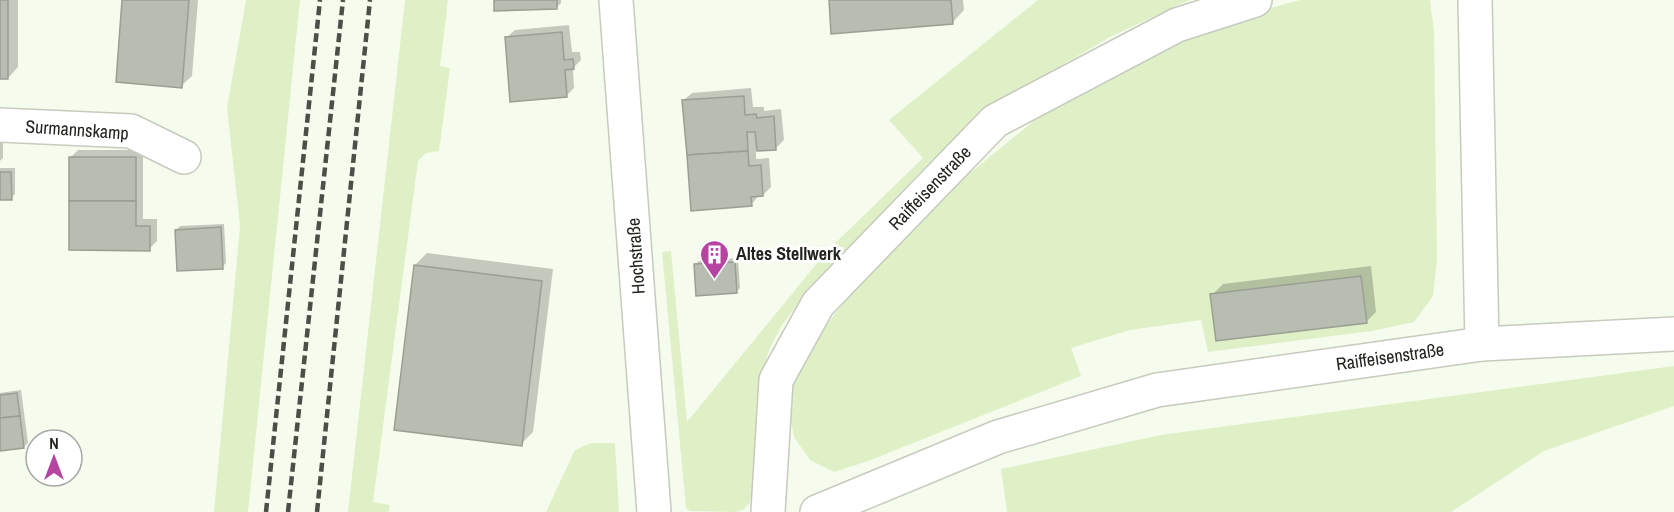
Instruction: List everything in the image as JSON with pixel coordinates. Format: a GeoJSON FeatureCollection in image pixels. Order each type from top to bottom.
{"type":"FeatureCollection","features":[{"type":"Feature","properties":{"kind":"street","name":"Hochstraße"},"geometry":{"type":"LineString","coordinates":[[616,0],[654,512]]}},
{"type":"Feature","properties":{"kind":"street","name":"Raiffeisenstraße"},"geometry":{"type":"LineString","coordinates":[[768,512],[776,380],[818,304],[994,121],[1177,25],[1255,0]]}},
{"type":"Feature","properties":{"kind":"street"},"geometry":{"type":"LineString","coordinates":[[1475,0],[1482,344]]}},
{"type":"Feature","properties":{"kind":"street","name":"Surmannskamp"},"geometry":{"type":"LineString","coordinates":[[0,125],[131,131],[184,157]]}},
{"type":"Feature","properties":{"kind":"street","name":"Raiffeisenstraße"},"geometry":{"type":"LineString","coordinates":[[817,512],[998,437],[1157,390],[1482,344],[1674,334]]}},
{"type":"Feature","properties":{"kind":"green space"},"geometry":{"type":"Polygon","coordinates":[[[246,0],[300,0],[248,512],[214,512],[240,226],[227,108],[246,0]]]}},
{"type":"Feature","properties":{"kind":"green space"},"geometry":{"type":"Polygon","coordinates":[[[405,0],[448,0],[440,66],[450,68],[439,151],[426,153],[418,161],[373,502],[390,505],[389,512],[348,512],[405,0]]]}},
{"type":"Feature","properties":{"kind":"green space"},"geometry":{"type":"Polygon","coordinates":[[[1038,0],[1189,0],[1110,37],[1030,84],[929,163],[814,284],[782,325],[769,350],[759,386],[756,485],[750,502],[744,509],[736,512],[690,511],[686,508],[662,252],[671,251],[687,422],[827,251],[923,158],[889,120],[1038,0]]]}},
{"type":"Feature","properties":{"kind":"green space"},"geometry":{"type":"Polygon","coordinates":[[[1300,0],[1430,0],[1434,31],[1437,260],[1433,296],[1414,322],[1372,331],[1208,352],[1201,320],[1130,330],[1071,348],[1081,376],[868,461],[834,472],[810,460],[794,437],[790,416],[793,384],[808,349],[854,289],[943,195],[1035,120],[1129,63],[1230,19],[1300,0]]]}},
{"type":"Feature","properties":{"kind":"green space"},"geometry":{"type":"Polygon","coordinates":[[[1674,366],[1674,406],[1544,451],[1451,512],[1007,512],[1001,469],[1161,435],[1674,366]]]}},
{"type":"Feature","properties":{"kind":"green space"},"geometry":{"type":"Polygon","coordinates":[[[591,443],[615,443],[619,512],[546,512],[575,450],[591,443]]]}},
{"type":"Feature","properties":{"kind":"building"},"geometry":{"type":"Polygon","coordinates":[[[0,0],[8,0],[8,79],[0,79],[0,0]]]}},
{"type":"Feature","properties":{"kind":"building"},"geometry":{"type":"Polygon","coordinates":[[[122,0],[189,0],[182,88],[116,82],[122,0]]]}},
{"type":"Feature","properties":{"kind":"building"},"geometry":{"type":"Polygon","coordinates":[[[494,0],[557,0],[557,9],[494,11],[494,0]]]}},
{"type":"Feature","properties":{"kind":"building"},"geometry":{"type":"Polygon","coordinates":[[[829,0],[951,0],[953,24],[831,34],[829,0]]]}},
{"type":"Feature","properties":{"kind":"building"},"geometry":{"type":"Polygon","coordinates":[[[562,32],[564,60],[573,59],[574,69],[565,70],[567,97],[510,102],[505,37],[562,32]]]}},
{"type":"Feature","properties":{"kind":"building"},"geometry":{"type":"Polygon","coordinates":[[[744,96],[745,115],[756,114],[757,118],[774,116],[776,150],[757,151],[755,132],[747,132],[748,151],[687,155],[682,100],[744,96]]]}},
{"type":"Feature","properties":{"kind":"building"},"geometry":{"type":"Polygon","coordinates":[[[748,151],[749,166],[761,165],[763,196],[751,197],[752,206],[691,211],[687,155],[748,151]]]}},
{"type":"Feature","properties":{"kind":"building"},"geometry":{"type":"Polygon","coordinates":[[[69,157],[136,157],[136,201],[69,201],[69,157]]]}},
{"type":"Feature","properties":{"kind":"building"},"geometry":{"type":"Polygon","coordinates":[[[0,172],[11,172],[12,200],[0,200],[0,172]]]}},
{"type":"Feature","properties":{"kind":"building"},"geometry":{"type":"Polygon","coordinates":[[[69,201],[136,201],[136,226],[150,226],[150,251],[69,250],[69,201]]]}},
{"type":"Feature","properties":{"kind":"building"},"geometry":{"type":"Polygon","coordinates":[[[221,227],[223,269],[177,271],[175,230],[221,227]]]}},
{"type":"Feature","properties":{"kind":"building","name":"Altes Stellwerk"},"geometry":{"type":"Polygon","coordinates":[[[735,262],[737,293],[696,296],[694,264],[735,262]]]}},
{"type":"Feature","properties":{"kind":"building"},"geometry":{"type":"Polygon","coordinates":[[[414,265],[542,281],[522,446],[394,430],[414,265]]]}},
{"type":"Feature","properties":{"kind":"building"},"geometry":{"type":"Polygon","coordinates":[[[1361,276],[1367,323],[1216,341],[1210,294],[1361,276]]]}},
{"type":"Feature","properties":{"kind":"building"},"geometry":{"type":"Polygon","coordinates":[[[17,393],[20,416],[0,418],[0,395],[17,393]]]}},
{"type":"Feature","properties":{"kind":"building"},"geometry":{"type":"Polygon","coordinates":[[[20,416],[24,448],[0,451],[0,418],[20,416]]]}},
{"type":"Feature","properties":{"kind":"railway"},"geometry":{"type":"LineString","coordinates":[[266,512],[320,0]]}},
{"type":"Feature","properties":{"kind":"railway"},"geometry":{"type":"LineString","coordinates":[[288,512],[343,0]]}},
{"type":"Feature","properties":{"kind":"railway"},"geometry":{"type":"LineString","coordinates":[[317,512],[370,0]]}},
{"type":"Feature","properties":{"kind":"place","name":"Altes Stellwerk"},"geometry":{"type":"Point","coordinates":[715,280]}}]}
